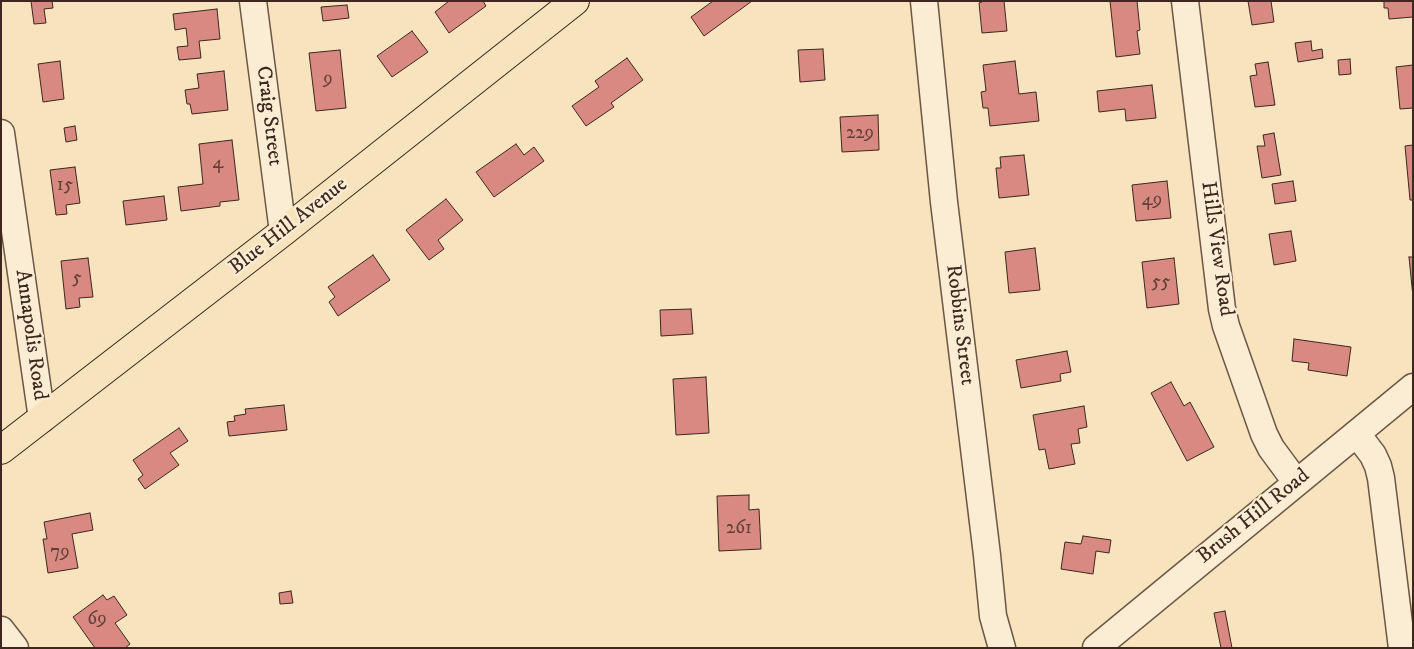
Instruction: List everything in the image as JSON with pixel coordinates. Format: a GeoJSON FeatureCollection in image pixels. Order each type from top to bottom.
{"type":"FeatureCollection","features":[{"type":"Feature","properties":{"kind":"highway","name":"Blue Hill Avenue"},"geometry":{"type":"LineString","coordinates":[[1,450],[283,232],[562,6]]}},
{"type":"Feature","properties":{"kind":"street","name":"Craig Street"},"geometry":{"type":"LineString","coordinates":[[252,1],[283,232]]}},
{"type":"Feature","properties":{"kind":"street","name":"Robbins Street"},"geometry":{"type":"LineString","coordinates":[[924,1],[944,202],[993,616],[1002,648]]}},
{"type":"Feature","properties":{"kind":"street","name":"Hills View Road"},"geometry":{"type":"LineString","coordinates":[[1184,1],[1222,309],[1226,326],[1264,434],[1271,448],[1296,482]]}},
{"type":"Feature","properties":{"kind":"street","name":"Annapolis Road"},"geometry":{"type":"LineString","coordinates":[[1,133],[42,419]]}},
{"type":"Feature","properties":{"kind":"street","name":"Brush Hill Road"},"geometry":{"type":"LineString","coordinates":[[1096,648],[1296,482],[1413,388]]}},
{"type":"Feature","properties":{"kind":"street"},"geometry":{"type":"LineString","coordinates":[[1357,434],[1373,455],[1381,478],[1402,648]]}},
{"type":"Feature","properties":{"kind":"street"},"geometry":{"type":"LineString","coordinates":[[1,630],[15,648]]}},
{"type":"Feature","properties":{"kind":"building"},"geometry":{"type":"Polygon","coordinates":[[[31,1],[52,1],[53,8],[44,9],[46,23],[34,24],[31,1]]]}},
{"type":"Feature","properties":{"kind":"building"},"geometry":{"type":"Polygon","coordinates":[[[449,1],[483,1],[486,6],[449,33],[435,12],[449,1]]]}},
{"type":"Feature","properties":{"kind":"building"},"geometry":{"type":"Polygon","coordinates":[[[713,1],[752,1],[704,36],[691,17],[713,1]]]}},
{"type":"Feature","properties":{"kind":"building"},"geometry":{"type":"Polygon","coordinates":[[[984,1],[1004,1],[1007,31],[982,33],[979,3],[984,1]]]}},
{"type":"Feature","properties":{"kind":"building"},"geometry":{"type":"Polygon","coordinates":[[[1110,1],[1137,1],[1140,30],[1137,31],[1140,54],[1116,57],[1110,1]]]}},
{"type":"Feature","properties":{"kind":"building"},"geometry":{"type":"Polygon","coordinates":[[[1248,1],[1271,1],[1274,22],[1252,25],[1248,1]]]}},
{"type":"Feature","properties":{"kind":"building"},"geometry":{"type":"Polygon","coordinates":[[[1384,1],[1413,1],[1413,17],[1389,19],[1388,8],[1384,8],[1384,1]]]}},
{"type":"Feature","properties":{"kind":"building"},"geometry":{"type":"Polygon","coordinates":[[[347,5],[349,18],[323,21],[321,7],[347,5]]]}},
{"type":"Feature","properties":{"kind":"building"},"geometry":{"type":"Polygon","coordinates":[[[217,9],[220,39],[199,41],[201,58],[179,60],[177,47],[188,46],[186,28],[175,30],[173,14],[217,9]]]}},
{"type":"Feature","properties":{"kind":"building"},"geometry":{"type":"Polygon","coordinates":[[[412,31],[428,52],[392,77],[377,56],[412,31]]]}},
{"type":"Feature","properties":{"kind":"building"},"geometry":{"type":"Polygon","coordinates":[[[1311,41],[1312,51],[1322,49],[1323,58],[1298,62],[1295,43],[1311,41]]]}},
{"type":"Feature","properties":{"kind":"building"},"geometry":{"type":"Polygon","coordinates":[[[823,49],[825,80],[800,82],[798,50],[823,49]]]}},
{"type":"Feature","properties":{"kind":"building"},"geometry":{"type":"Polygon","coordinates":[[[340,50],[346,108],[316,111],[309,53],[340,50]]]}},
{"type":"Feature","properties":{"kind":"building"},"geometry":{"type":"Polygon","coordinates":[[[627,58],[643,80],[611,103],[614,107],[586,126],[572,106],[599,87],[595,81],[627,58]]]}},
{"type":"Feature","properties":{"kind":"building"},"geometry":{"type":"Polygon","coordinates":[[[1350,59],[1351,74],[1339,75],[1338,60],[1350,59]]]}},
{"type":"Feature","properties":{"kind":"building"},"geometry":{"type":"Polygon","coordinates":[[[60,61],[64,99],[43,102],[38,64],[60,61]]]}},
{"type":"Feature","properties":{"kind":"building"},"geometry":{"type":"Polygon","coordinates":[[[1015,61],[1019,94],[1036,92],[1039,121],[990,126],[988,108],[983,108],[981,92],[986,91],[983,65],[1015,61]]]}},
{"type":"Feature","properties":{"kind":"building"},"geometry":{"type":"Polygon","coordinates":[[[1268,62],[1275,105],[1255,107],[1250,76],[1257,75],[1255,64],[1268,62]]]}},
{"type":"Feature","properties":{"kind":"building"},"geometry":{"type":"Polygon","coordinates":[[[1413,65],[1413,108],[1400,109],[1396,67],[1413,65]]]}},
{"type":"Feature","properties":{"kind":"building"},"geometry":{"type":"Polygon","coordinates":[[[224,71],[228,110],[192,114],[190,104],[187,104],[185,90],[199,88],[197,74],[224,71]]]}},
{"type":"Feature","properties":{"kind":"building"},"geometry":{"type":"Polygon","coordinates":[[[1152,85],[1156,118],[1126,121],[1125,109],[1099,112],[1097,91],[1152,85]]]}},
{"type":"Feature","properties":{"kind":"building"},"geometry":{"type":"Polygon","coordinates":[[[878,115],[879,150],[842,152],[840,117],[878,115]]]}},
{"type":"Feature","properties":{"kind":"building"},"geometry":{"type":"Polygon","coordinates":[[[75,126],[77,140],[66,142],[64,128],[75,126]]]}},
{"type":"Feature","properties":{"kind":"building"},"geometry":{"type":"Polygon","coordinates":[[[1274,133],[1281,175],[1262,178],[1257,146],[1265,146],[1263,135],[1274,133]]]}},
{"type":"Feature","properties":{"kind":"building"},"geometry":{"type":"Polygon","coordinates":[[[232,140],[239,200],[220,202],[220,206],[181,211],[178,187],[203,184],[199,144],[232,140]]]}},
{"type":"Feature","properties":{"kind":"building"},"geometry":{"type":"Polygon","coordinates":[[[516,144],[524,155],[534,147],[544,161],[494,197],[476,172],[516,144]]]}},
{"type":"Feature","properties":{"kind":"building"},"geometry":{"type":"Polygon","coordinates":[[[1413,145],[1413,200],[1410,200],[1405,146],[1413,145]]]}},
{"type":"Feature","properties":{"kind":"building"},"geometry":{"type":"Polygon","coordinates":[[[1024,155],[1029,195],[999,198],[996,168],[1001,168],[1000,157],[1024,155]]]}},
{"type":"Feature","properties":{"kind":"building"},"geometry":{"type":"Polygon","coordinates":[[[75,167],[80,203],[66,205],[67,214],[56,215],[50,170],[75,167]]]}},
{"type":"Feature","properties":{"kind":"building"},"geometry":{"type":"Polygon","coordinates":[[[1167,181],[1171,218],[1136,221],[1132,185],[1167,181]]]}},
{"type":"Feature","properties":{"kind":"building"},"geometry":{"type":"Polygon","coordinates":[[[1293,181],[1296,201],[1275,204],[1272,184],[1293,181]]]}},
{"type":"Feature","properties":{"kind":"building"},"geometry":{"type":"Polygon","coordinates":[[[164,196],[167,220],[126,225],[123,201],[164,196]]]}},
{"type":"Feature","properties":{"kind":"building"},"geometry":{"type":"Polygon","coordinates":[[[446,199],[463,220],[438,240],[444,249],[429,260],[406,230],[446,199]]]}},
{"type":"Feature","properties":{"kind":"building"},"geometry":{"type":"Polygon","coordinates":[[[1291,231],[1296,261],[1274,265],[1269,234],[1291,231]]]}},
{"type":"Feature","properties":{"kind":"building"},"geometry":{"type":"Polygon","coordinates":[[[1035,248],[1040,290],[1009,293],[1005,252],[1035,248]]]}},
{"type":"Feature","properties":{"kind":"building"},"geometry":{"type":"Polygon","coordinates":[[[373,255],[390,280],[338,316],[329,302],[335,297],[328,287],[373,255]]]}},
{"type":"Feature","properties":{"kind":"building"},"geometry":{"type":"Polygon","coordinates":[[[1409,257],[1413,257],[1413,297],[1409,257]]]}},
{"type":"Feature","properties":{"kind":"building"},"geometry":{"type":"Polygon","coordinates":[[[88,258],[93,297],[79,298],[80,307],[66,309],[61,261],[88,258]]]}},
{"type":"Feature","properties":{"kind":"building"},"geometry":{"type":"Polygon","coordinates":[[[1174,258],[1179,304],[1147,308],[1142,262],[1174,258]]]}},
{"type":"Feature","properties":{"kind":"building"},"geometry":{"type":"Polygon","coordinates":[[[691,309],[693,334],[661,336],[660,310],[691,309]]]}},
{"type":"Feature","properties":{"kind":"building"},"geometry":{"type":"Polygon","coordinates":[[[1294,339],[1351,347],[1347,376],[1308,370],[1309,363],[1292,361],[1294,339]]]}},
{"type":"Feature","properties":{"kind":"building"},"geometry":{"type":"Polygon","coordinates":[[[1067,351],[1071,372],[1060,374],[1061,381],[1021,388],[1016,360],[1067,351]]]}},
{"type":"Feature","properties":{"kind":"building"},"geometry":{"type":"Polygon","coordinates":[[[706,377],[709,433],[676,435],[673,379],[706,377]]]}},
{"type":"Feature","properties":{"kind":"building"},"geometry":{"type":"Polygon","coordinates":[[[1171,382],[1184,406],[1190,402],[1214,447],[1187,461],[1151,393],[1171,382]]]}},
{"type":"Feature","properties":{"kind":"building"},"geometry":{"type":"Polygon","coordinates":[[[284,405],[287,430],[229,436],[227,422],[235,421],[234,416],[246,414],[245,409],[284,405]]]}},
{"type":"Feature","properties":{"kind":"building"},"geometry":{"type":"Polygon","coordinates":[[[1084,406],[1087,427],[1078,429],[1080,443],[1071,444],[1075,464],[1049,469],[1045,449],[1039,450],[1033,415],[1084,406]]]}},
{"type":"Feature","properties":{"kind":"building"},"geometry":{"type":"Polygon","coordinates":[[[179,428],[188,441],[170,453],[179,465],[145,489],[138,479],[143,475],[133,460],[179,428]]]}},
{"type":"Feature","properties":{"kind":"building"},"geometry":{"type":"Polygon","coordinates":[[[749,495],[749,510],[759,509],[761,549],[719,551],[717,496],[749,495]]]}},
{"type":"Feature","properties":{"kind":"building"},"geometry":{"type":"Polygon","coordinates":[[[90,513],[93,530],[72,534],[78,568],[48,573],[43,539],[47,539],[44,522],[90,513]]]}},
{"type":"Feature","properties":{"kind":"building"},"geometry":{"type":"Polygon","coordinates":[[[1083,536],[1111,540],[1109,553],[1096,551],[1093,574],[1061,569],[1065,542],[1081,544],[1083,536]]]}},
{"type":"Feature","properties":{"kind":"building"},"geometry":{"type":"Polygon","coordinates":[[[291,591],[293,603],[280,604],[279,593],[291,591]]]}},
{"type":"Feature","properties":{"kind":"building"},"geometry":{"type":"Polygon","coordinates":[[[103,595],[107,600],[114,596],[127,615],[115,623],[130,644],[125,648],[95,648],[73,617],[103,595]]]}},
{"type":"Feature","properties":{"kind":"building"},"geometry":{"type":"Polygon","coordinates":[[[1225,611],[1232,648],[1221,648],[1214,613],[1225,611]]]}}]}
